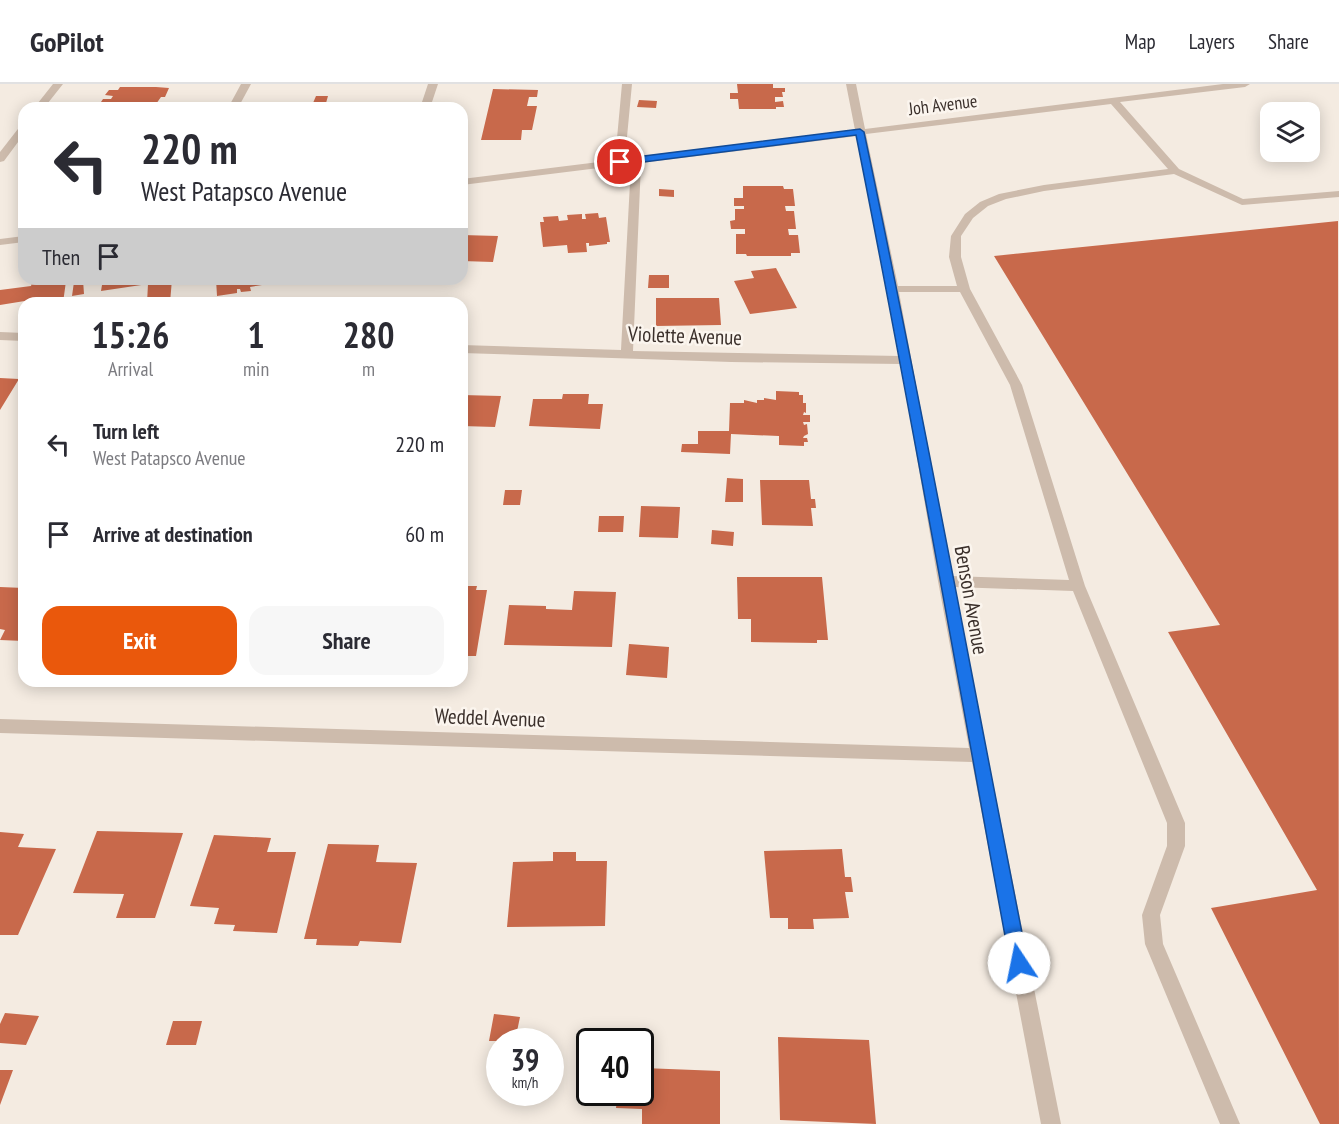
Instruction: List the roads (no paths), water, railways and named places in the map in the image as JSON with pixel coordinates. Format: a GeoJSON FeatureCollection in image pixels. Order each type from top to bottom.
{"type":"FeatureCollection","features":[{"type":"Feature","properties":{"kind":"street"},"geometry":{"type":"LineString","coordinates":[[44,102],[57,84]]}},
{"type":"Feature","properties":{"kind":"street"},"geometry":{"type":"LineString","coordinates":[[236,102],[246,84]]}},
{"type":"Feature","properties":{"kind":"street"},"geometry":{"type":"LineString","coordinates":[[427,102],[433,84]]}},
{"type":"Feature","properties":{"kind":"street"},"geometry":{"type":"LineString","coordinates":[[620,162],[627,84]]}},
{"type":"Feature","properties":{"kind":"street","name":"Benson Avenue"},"geometry":{"type":"LineString","coordinates":[[851,84],[907,360],[945,581],[1051,1124]]}},
{"type":"Feature","properties":{"kind":"street","name":"Joh Avenue"},"geometry":{"type":"LineString","coordinates":[[468,181],[1114,101],[1193,87],[1245,84]]}},
{"type":"Feature","properties":{"kind":"street"},"geometry":{"type":"LineString","coordinates":[[1114,101],[1175,171],[1242,202],[1339,194]]}},
{"type":"Feature","properties":{"kind":"street"},"geometry":{"type":"LineString","coordinates":[[0,159],[18,135]]}},
{"type":"Feature","properties":{"kind":"street"},"geometry":{"type":"LineString","coordinates":[[627,353],[636,160]]}},
{"type":"Feature","properties":{"kind":"street"},"geometry":{"type":"LineString","coordinates":[[1175,171],[1044,188],[1003,196],[984,204],[969,216],[956,236],[955,256],[964,289],[1016,385],[1078,586],[1176,824],[1176,846],[1151,915],[1154,944],[1230,1124]]}},
{"type":"Feature","properties":{"kind":"street"},"geometry":{"type":"LineString","coordinates":[[0,242],[18,240]]}},
{"type":"Feature","properties":{"kind":"street"},"geometry":{"type":"LineString","coordinates":[[893,289],[964,289]]}},
{"type":"Feature","properties":{"kind":"street"},"geometry":{"type":"LineString","coordinates":[[0,336],[18,337]]}},
{"type":"Feature","properties":{"kind":"street","name":"Violette Avenue"},"geometry":{"type":"LineString","coordinates":[[468,349],[742,358],[907,360]]}},
{"type":"Feature","properties":{"kind":"street"},"geometry":{"type":"LineString","coordinates":[[945,581],[1078,586]]}},
{"type":"Feature","properties":{"kind":"street","name":"Weddel Avenue"},"geometry":{"type":"LineString","coordinates":[[0,726],[978,755]]}}]}
